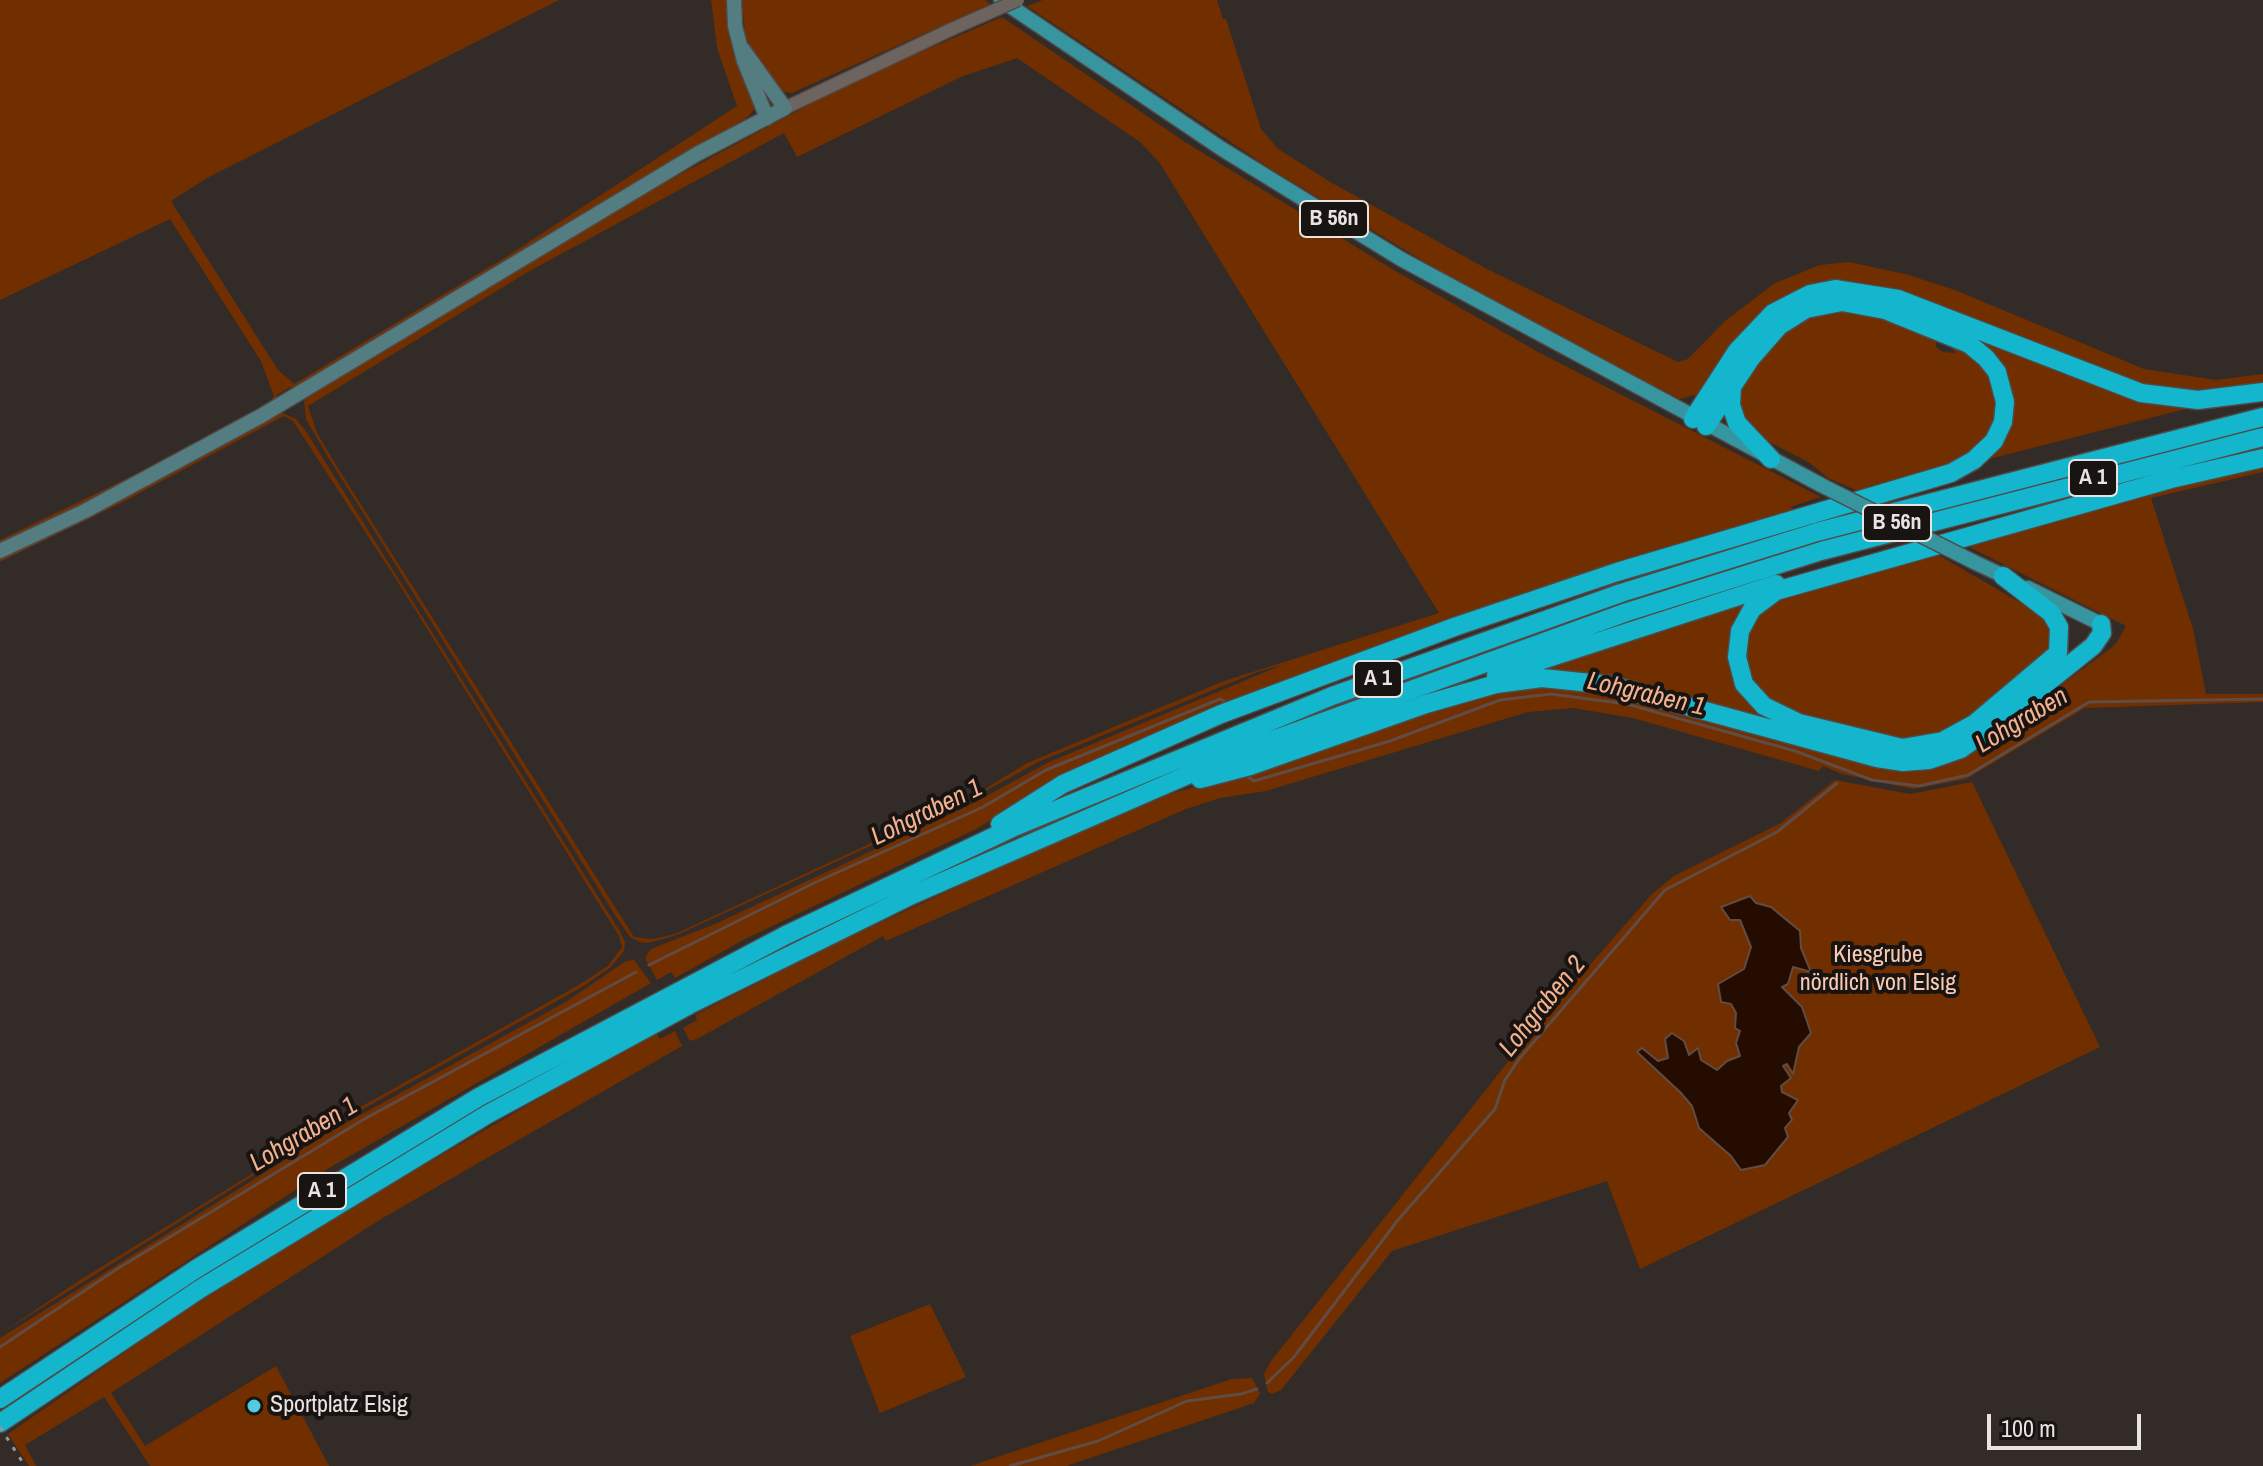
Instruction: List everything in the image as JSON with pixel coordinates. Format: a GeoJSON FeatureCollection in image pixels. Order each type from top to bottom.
{"type":"FeatureCollection","features":[{"type":"Feature","properties":{"kind":"highway"},"geometry":{"type":"LineString","coordinates":[[1700,422],[1737,351],[1757,328],[1790,302],[1835,289],[1898,299],[2141,393],[2198,400],[2263,392]]}},
{"type":"Feature","properties":{"kind":"highway"},"geometry":{"type":"LineString","coordinates":[[950,856],[1063,784],[1236,708],[1617,572],[1951,473],[1988,448],[1999,431],[2004,413],[2001,381],[1992,364],[1978,351],[1958,338],[1904,316],[1854,303],[1818,305],[1787,320],[1760,346],[1732,387],[1700,422]]}},
{"type":"Feature","properties":{"kind":"highway"},"geometry":{"type":"LineString","coordinates":[[1732,387],[1734,418],[1771,459]]}},
{"type":"Feature","properties":{"kind":"highway"},"geometry":{"type":"LineString","coordinates":[[2116,452],[2263,401]]}},
{"type":"Feature","properties":{"kind":"highway","name":"A 1"},"geometry":{"type":"LineString","coordinates":[[0,1423],[11,1399],[365,1164],[680,988],[950,856],[1244,730],[1467,646],[1817,532],[2116,452],[2263,417]]}},
{"type":"Feature","properties":{"kind":"highway","name":"A 1"},"geometry":{"type":"LineString","coordinates":[[11,1399],[200,1289],[375,1180],[689,1005],[912,895],[1151,791],[1338,714],[1627,612],[1821,551],[2263,437]]}},
{"type":"Feature","properties":{"kind":"highway"},"geometry":{"type":"LineString","coordinates":[[1151,791],[1250,766],[1426,704],[1485,679],[1785,581],[1868,562],[2171,479],[2263,458]]}},
{"type":"Feature","properties":{"kind":"highway"},"geometry":{"type":"LineString","coordinates":[[1868,562],[1766,597],[1752,609],[1740,631],[1738,666],[1750,692],[1774,712],[1799,723],[1902,748],[1934,745],[1963,731],[2058,653],[2059,627],[2051,613],[2003,576]]}},
{"type":"Feature","properties":{"kind":"highway"},"geometry":{"type":"LineString","coordinates":[[1426,704],[1512,681],[1583,680],[1877,758],[1917,761],[1950,754],[1980,736],[2093,646],[2102,633],[2101,624]]}},
{"type":"Feature","properties":{"kind":"main road"},"geometry":{"type":"LineString","coordinates":[[734,0],[735,26],[767,118]]}},
{"type":"Feature","properties":{"kind":"main road","name":"B 56n"},"geometry":{"type":"LineString","coordinates":[[1001,0],[1222,149],[1447,286],[1821,485],[2101,624]]}},
{"type":"Feature","properties":{"kind":"main road"},"geometry":{"type":"LineString","coordinates":[[0,551],[85,511],[280,405],[697,154],[785,108],[742,48]]}},
{"type":"Feature","properties":{"kind":"street"},"geometry":{"type":"LineString","coordinates":[[785,108],[1018,0]]}},
{"type":"Feature","properties":{"kind":"green space"},"geometry":{"type":"Polygon","coordinates":[[[0,0],[559,0],[207,178],[171,201],[278,370],[294,384],[509,255],[737,106],[717,48],[711,0],[726,0],[729,38],[756,107],[748,117],[299,389],[290,387],[277,395],[276,402],[127,484],[0,546],[0,540],[165,460],[270,402],[274,396],[261,361],[170,219],[0,300],[0,0]]]}},
{"type":"Feature","properties":{"kind":"green space"},"geometry":{"type":"Polygon","coordinates":[[[742,0],[985,0],[990,4],[792,93],[780,91],[760,65],[745,35],[742,0]]]}},
{"type":"Feature","properties":{"kind":"green space"},"geometry":{"type":"Polygon","coordinates":[[[1043,0],[1217,0],[1261,129],[1278,149],[1332,183],[1487,269],[1678,362],[1688,359],[1725,321],[1775,283],[1820,265],[1849,262],[1905,274],[1955,290],[2144,369],[2216,380],[2263,374],[2263,388],[2237,392],[2159,392],[1842,284],[1700,394],[1679,399],[1458,282],[1271,169],[1027,6],[1043,0]]]}},
{"type":"Feature","properties":{"kind":"green space"},"geometry":{"type":"Polygon","coordinates":[[[1002,17],[1185,142],[1392,269],[1540,353],[1821,497],[1790,507],[1797,511],[1568,579],[1468,614],[1042,789],[976,829],[745,939],[675,978],[671,972],[657,980],[645,958],[651,949],[715,924],[970,805],[1049,762],[1282,665],[1257,672],[1038,762],[968,801],[677,935],[648,943],[630,937],[328,457],[306,419],[304,401],[307,396],[666,182],[851,82],[1002,17]],[[1017,58],[963,76],[797,157],[784,133],[526,273],[308,406],[317,433],[336,465],[634,937],[652,939],[675,934],[977,794],[1027,763],[1224,681],[1439,613],[1159,162],[1140,142],[1017,58]]]}},
{"type":"Feature","properties":{"kind":"green space"},"geometry":{"type":"Polygon","coordinates":[[[1843,294],[2193,407],[1985,460],[2001,437],[1995,361],[1831,299],[1843,294]]]}},
{"type":"Feature","properties":{"kind":"green space"},"geometry":{"type":"Polygon","coordinates":[[[1864,310],[1936,338],[1936,347],[1943,352],[1956,353],[1948,344],[1954,342],[1987,367],[1999,401],[1990,436],[1955,464],[1858,491],[1828,478],[1810,463],[1754,434],[1741,422],[1736,393],[1780,332],[1819,311],[1864,310]]]}},
{"type":"Feature","properties":{"kind":"green space"},"geometry":{"type":"Polygon","coordinates":[[[280,412],[296,419],[307,433],[619,930],[625,942],[624,951],[610,968],[582,987],[329,1128],[0,1334],[80,1280],[357,1109],[577,986],[608,966],[622,947],[619,936],[394,576],[293,421],[284,416],[123,502],[0,562],[0,556],[280,412]]]}},
{"type":"Feature","properties":{"kind":"green space"},"geometry":{"type":"Polygon","coordinates":[[[2263,466],[2263,472],[2151,498],[2193,629],[2206,694],[2263,694],[2263,702],[2085,708],[1966,779],[1913,789],[1842,774],[1823,766],[1819,771],[1633,718],[1573,708],[1528,712],[1266,791],[1220,798],[1186,809],[886,941],[883,936],[697,1039],[690,1041],[683,1028],[697,1020],[695,1015],[843,940],[1013,861],[1173,793],[1251,772],[1505,688],[1583,686],[1886,768],[2013,721],[2115,645],[2126,626],[1961,543],[2263,466]]]}},
{"type":"Feature","properties":{"kind":"green space"},"geometry":{"type":"Polygon","coordinates":[[[1935,553],[2050,620],[2053,649],[1966,723],[1920,743],[1806,719],[1770,704],[1746,673],[1746,630],[1768,602],[1935,553]]]}},
{"type":"Feature","properties":{"kind":"green space"},"geometry":{"type":"Polygon","coordinates":[[[1756,597],[1736,627],[1753,702],[1940,752],[1521,675],[1756,597]]]}},
{"type":"Feature","properties":{"kind":"green space","name":"Kiesgrube nördlich von Elsig"},"geometry":{"type":"Polygon","coordinates":[[[1835,780],[1910,794],[1972,782],[2100,1047],[1640,1269],[1607,1181],[1392,1251],[1281,1390],[1272,1394],[1268,1392],[1264,1374],[1271,1361],[1534,1029],[1652,894],[1674,876],[1781,823],[1835,780]]]}},
{"type":"Feature","properties":{"kind":"green space"},"geometry":{"type":"Polygon","coordinates":[[[634,960],[651,983],[329,1168],[0,1383],[0,1338],[328,1133],[564,1003],[626,961],[634,960]]]}},
{"type":"Feature","properties":{"kind":"green space"},"geometry":{"type":"Polygon","coordinates":[[[675,1031],[682,1046],[381,1219],[111,1393],[145,1446],[276,1366],[329,1466],[150,1466],[104,1397],[25,1445],[36,1466],[29,1466],[8,1434],[174,1318],[336,1216],[580,1075],[657,1034],[660,1039],[675,1031]]]}},
{"type":"Feature","properties":{"kind":"green space"},"geometry":{"type":"Polygon","coordinates":[[[930,1304],[966,1377],[880,1413],[850,1336],[930,1304]]]}},
{"type":"Feature","properties":{"kind":"green space"},"geometry":{"type":"Polygon","coordinates":[[[1252,1378],[1260,1393],[1254,1403],[1066,1466],[970,1466],[1232,1379],[1252,1378]]]}},
{"type":"Feature","properties":{"kind":"shaded area"},"geometry":{"type":"Polygon","coordinates":[[[1750,896],[1756,903],[1771,907],[1800,931],[1801,948],[1811,972],[1793,967],[1788,984],[1782,987],[1802,1007],[1811,1033],[1799,1047],[1793,1074],[1787,1064],[1783,1066],[1791,1078],[1781,1086],[1782,1092],[1798,1100],[1789,1113],[1792,1120],[1785,1128],[1788,1137],[1765,1165],[1741,1170],[1731,1156],[1699,1128],[1692,1106],[1680,1092],[1637,1052],[1642,1048],[1658,1061],[1668,1058],[1665,1039],[1672,1033],[1684,1041],[1689,1055],[1698,1048],[1701,1060],[1717,1070],[1727,1061],[1740,1056],[1736,1043],[1740,1031],[1735,1028],[1736,1013],[1731,1004],[1721,1002],[1718,984],[1744,969],[1751,947],[1740,920],[1730,920],[1721,907],[1750,896]]]}},
{"type":"Feature","properties":{"kind":"waterway","name":"Lohgraben 1"},"geometry":{"type":"LineString","coordinates":[[1248,777],[1254,781],[1390,741],[1500,700],[1551,694],[1627,704],[1795,751],[1872,780],[1919,786],[1968,775],[2089,702],[2263,699]]}},
{"type":"Feature","properties":{"kind":"waterway","name":"Lohgraben 1"},"geometry":{"type":"LineString","coordinates":[[649,965],[814,883],[983,807],[1046,770],[1220,699],[1224,701]]}},
{"type":"Feature","properties":{"kind":"waterway","name":"Lohgraben 2"},"geometry":{"type":"LineString","coordinates":[[1267,1383],[1294,1357],[1398,1220],[1495,1109],[1505,1080],[1519,1059],[1665,890],[1777,832],[1837,783]]}},
{"type":"Feature","properties":{"kind":"waterway","name":"Lohgraben 1"},"geometry":{"type":"LineString","coordinates":[[0,1347],[117,1269],[366,1118],[636,972]]}},
{"type":"Feature","properties":{"kind":"waterway","name":"Lohgraben 2"},"geometry":{"type":"LineString","coordinates":[[1010,1466],[1098,1441],[1187,1401],[1257,1389]]}},
{"type":"Feature","properties":{"kind":"railway"},"geometry":{"type":"LineString","coordinates":[[0,1427],[25,1466]]}},
{"type":"Feature","properties":{"kind":"place","name":"Sportplatz Elsig"},"geometry":{"type":"Point","coordinates":[254,1406]}},
{"type":"Feature","properties":{"kind":"water label","name":"Lohgraben"},"geometry":{"type":"Point","coordinates":[2022,721]}}]}
